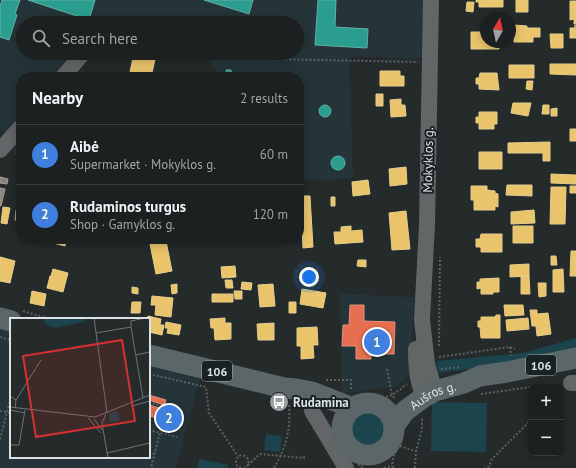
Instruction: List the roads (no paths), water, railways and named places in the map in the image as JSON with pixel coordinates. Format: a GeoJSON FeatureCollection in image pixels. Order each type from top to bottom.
{"type":"FeatureCollection","features":[{"type":"Feature","properties":{"kind":"main road"},"geometry":{"type":"LineString","coordinates":[[0,318],[16,316]]}},
{"type":"Feature","properties":{"kind":"main road","name":"106"},"geometry":{"type":"LineString","coordinates":[[150,355],[287,396],[296,389],[312,392],[349,409],[364,404],[387,401]]}},
{"type":"Feature","properties":{"kind":"main road","name":"Aušros g."},"geometry":{"type":"LineString","coordinates":[[387,401],[390,406],[464,383],[480,385],[507,372],[576,358]]}},
{"type":"Feature","properties":{"kind":"main road","name":"Aušros g."},"geometry":{"type":"LineString","coordinates":[[394,426],[405,411],[426,394]]}},
{"type":"Feature","properties":{"kind":"main road"},"geometry":{"type":"LineString","coordinates":[[387,401],[394,426]]}},
{"type":"Feature","properties":{"kind":"main road"},"geometry":{"type":"LineString","coordinates":[[349,409],[343,435],[348,446],[369,462],[372,455],[379,453],[389,461]]}},
{"type":"Feature","properties":{"kind":"main road","name":"106"},"geometry":{"type":"LineString","coordinates":[[389,461],[394,426]]}},
{"type":"Feature","properties":{"kind":"street","name":"Mokyklos g."},"geometry":{"type":"LineString","coordinates":[[426,394],[427,364],[422,320],[426,246],[431,0]]}},
{"type":"Feature","properties":{"kind":"street"},"geometry":{"type":"LineString","coordinates":[[67,72],[77,60]]}},
{"type":"Feature","properties":{"kind":"street"},"geometry":{"type":"LineString","coordinates":[[0,150],[16,132]]}},
{"type":"Feature","properties":{"kind":"street"},"geometry":{"type":"LineString","coordinates":[[312,410],[346,468]]}},
{"type":"Feature","properties":{"kind":"place","name":"Aibė"},"geometry":{"type":"Point","coordinates":[377,342]}},
{"type":"Feature","properties":{"kind":"place","name":"Rudamina"},"geometry":{"type":"Point","coordinates":[279,402]}},
{"type":"Feature","properties":{"kind":"place","name":"Rudaminos turgus"},"geometry":{"type":"Point","coordinates":[169,418]}}]}
